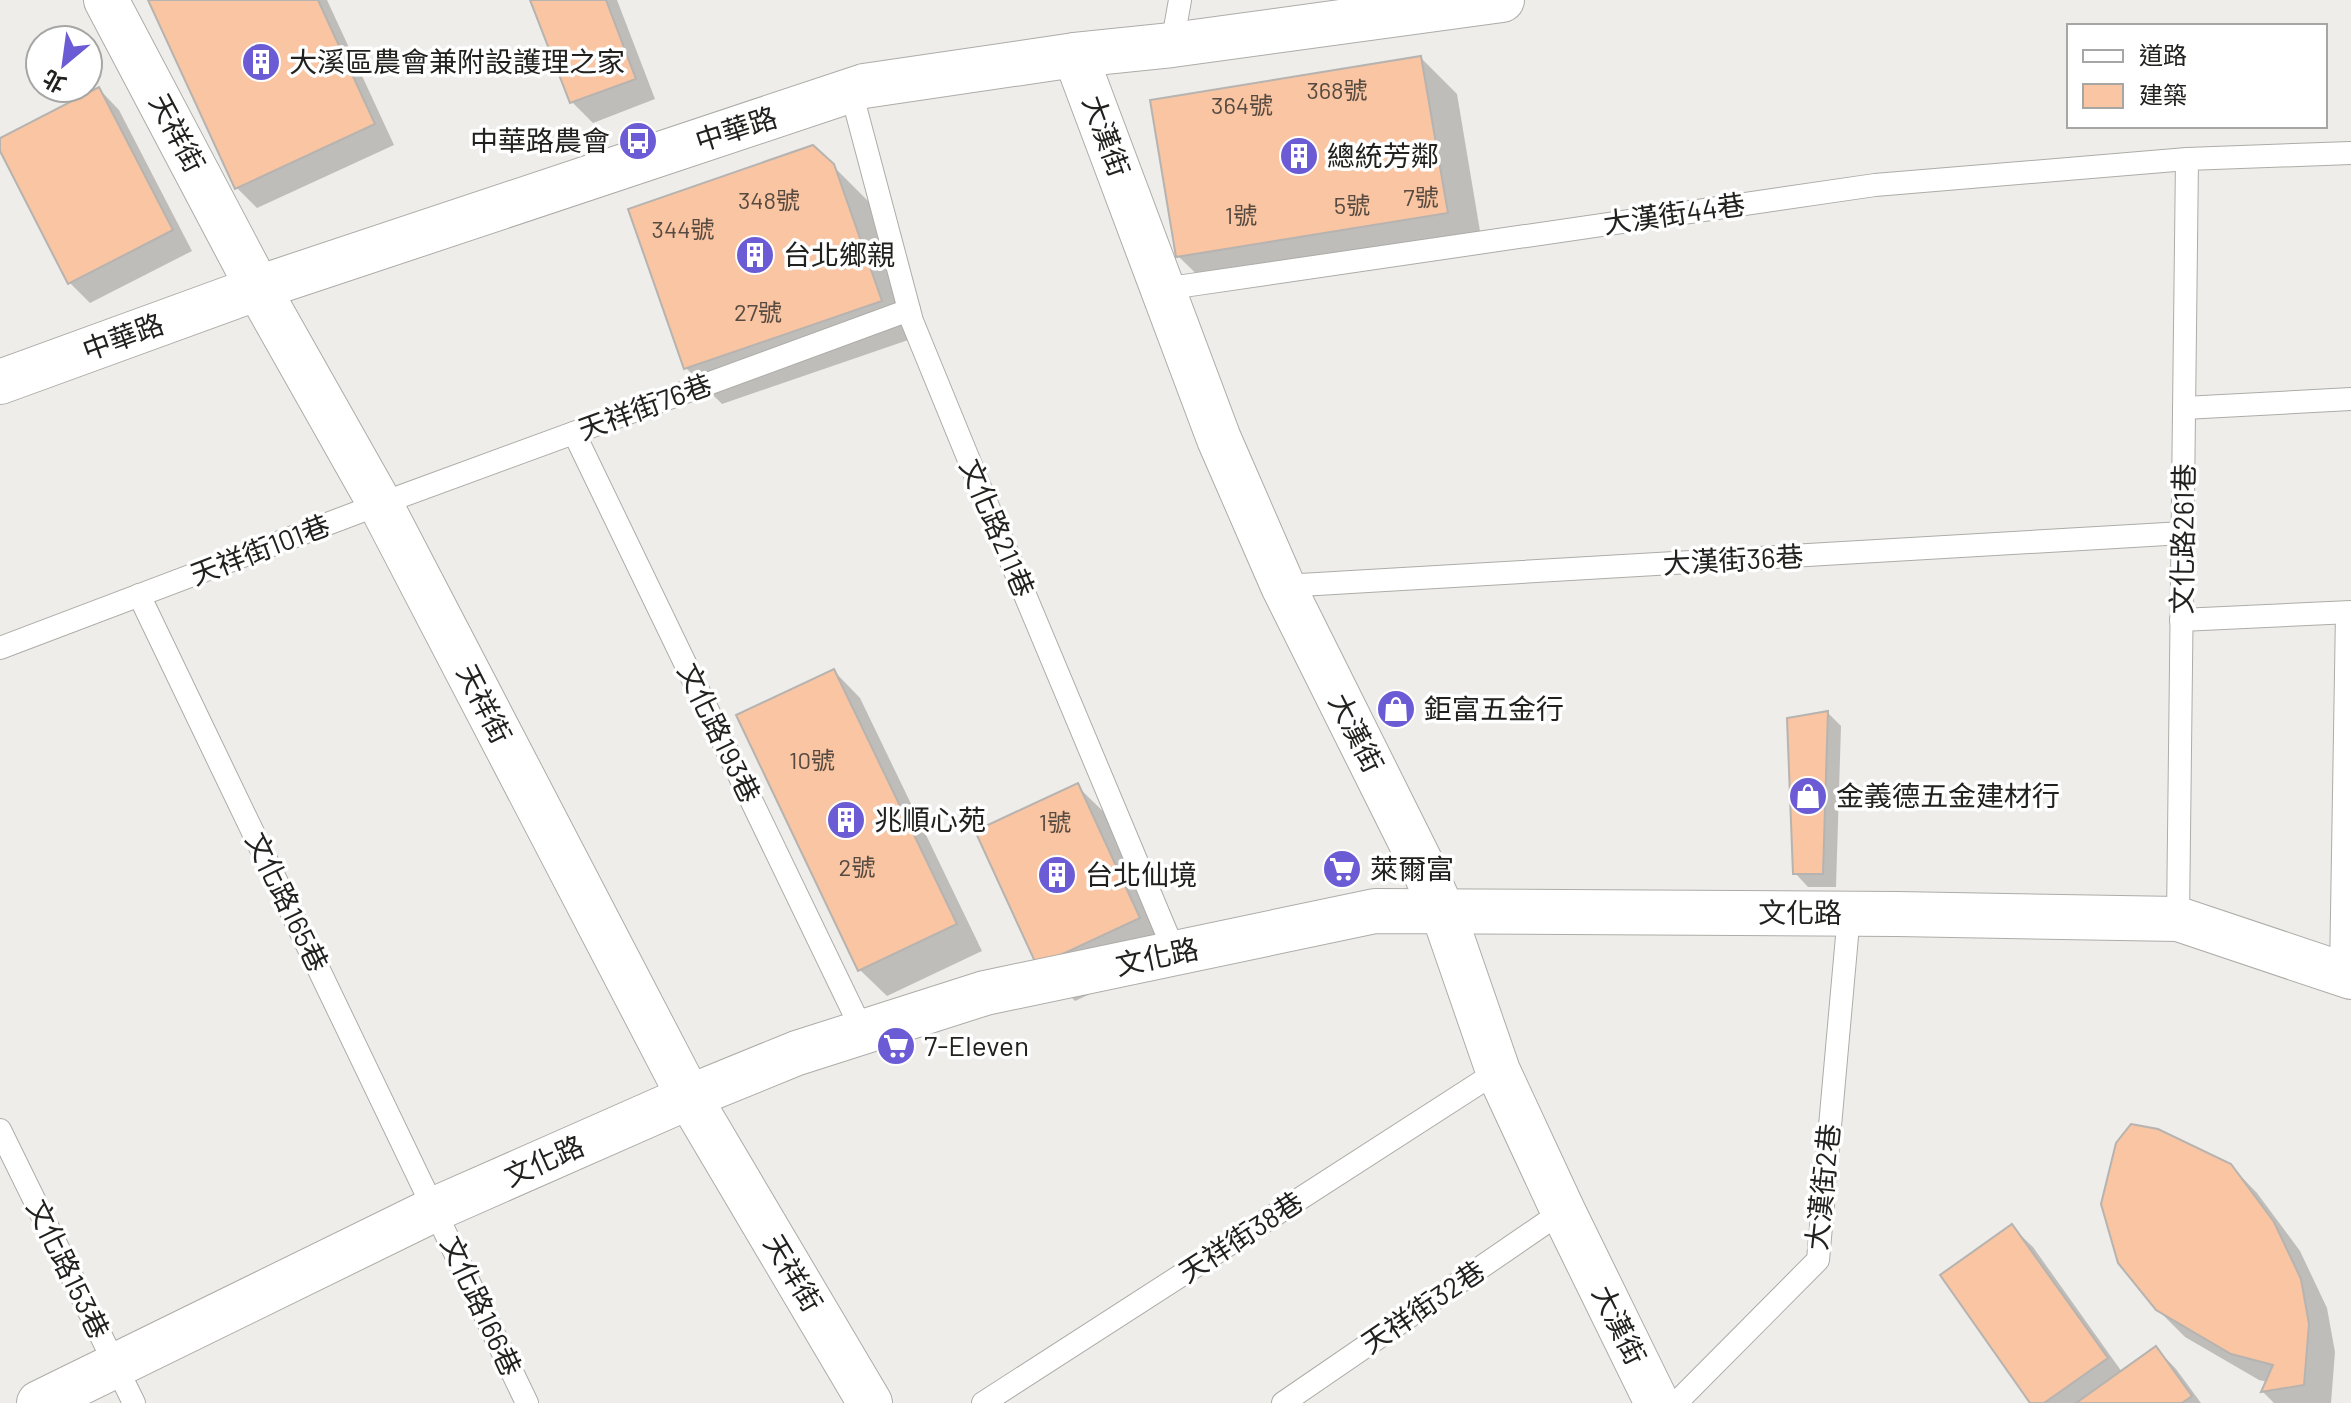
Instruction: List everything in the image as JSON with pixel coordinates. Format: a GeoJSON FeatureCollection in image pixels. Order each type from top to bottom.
{"type":"FeatureCollection","features":[{"type":"Feature","properties":{"kind":"street","name":"天祥街"},"geometry":{"type":"LineString","coordinates":[[106,0],[258,288],[380,504],[689,1097],[870,1403]]}},
{"type":"Feature","properties":{"kind":"street","name":"中華路"},"geometry":{"type":"LineString","coordinates":[[0,382],[258,288],[864,86],[1075,55],[1172,45],[1502,0]]}},
{"type":"Feature","properties":{"kind":"street","name":"大漢街"},"geometry":{"type":"LineString","coordinates":[[1075,55],[1219,439],[1283,586],[1420,861],[1443,912],[1498,1071],[1657,1403]]}},
{"type":"Feature","properties":{"kind":"street","name":"文化路"},"geometry":{"type":"LineString","coordinates":[[39,1403],[125,1384],[435,1209],[797,1053],[985,993],[1375,911],[2178,919],[2346,976]]}},
{"type":"Feature","properties":{"kind":"lane"},"geometry":{"type":"LineString","coordinates":[[1172,45],[1180,0]]}},
{"type":"Feature","properties":{"kind":"lane","name":"文化路211巷"},"geometry":{"type":"LineString","coordinates":[[851,91],[909,310],[1175,953]]}},
{"type":"Feature","properties":{"kind":"lane","name":"大漢街44巷"},"geometry":{"type":"LineString","coordinates":[[1163,289],[1875,185],[2187,159],[2351,153]]}},
{"type":"Feature","properties":{"kind":"lane","name":"文化路261巷"},"geometry":{"type":"LineString","coordinates":[[2178,919],[2187,159]]}},
{"type":"Feature","properties":{"kind":"lane","name":"天祥街76巷"},"geometry":{"type":"LineString","coordinates":[[380,504],[909,310]]}},
{"type":"Feature","properties":{"kind":"lane"},"geometry":{"type":"LineString","coordinates":[[2184,408],[2351,399]]}},
{"type":"Feature","properties":{"kind":"lane","name":"文化路193巷"},"geometry":{"type":"LineString","coordinates":[[574,433],[863,1032]]}},
{"type":"Feature","properties":{"kind":"lane","name":"天祥街101巷"},"geometry":{"type":"LineString","coordinates":[[0,648],[380,504]]}},
{"type":"Feature","properties":{"kind":"lane","name":"大漢街36巷"},"geometry":{"type":"LineString","coordinates":[[1283,586],[2183,533]]}},
{"type":"Feature","properties":{"kind":"lane","name":"文化路165巷"},"geometry":{"type":"LineString","coordinates":[[139,595],[435,1209]]}},
{"type":"Feature","properties":{"kind":"lane"},"geometry":{"type":"LineString","coordinates":[[2181,620],[2349,612],[2346,976]]}},
{"type":"Feature","properties":{"kind":"lane","name":"大漢街2巷"},"geometry":{"type":"LineString","coordinates":[[1676,1403],[1818,1260],[1849,914]]}},
{"type":"Feature","properties":{"kind":"lane","name":"天祥街38巷"},"geometry":{"type":"LineString","coordinates":[[983,1403],[1498,1071]]}},
{"type":"Feature","properties":{"kind":"lane","name":"文化路153巷"},"geometry":{"type":"LineString","coordinates":[[0,1130],[125,1384]]}},
{"type":"Feature","properties":{"kind":"lane","name":"文化路166巷"},"geometry":{"type":"LineString","coordinates":[[435,1209],[527,1403]]}},
{"type":"Feature","properties":{"kind":"lane","name":"天祥街32巷"},"geometry":{"type":"LineString","coordinates":[[1283,1403],[1563,1211]]}},
{"type":"Feature","properties":{"kind":"building","name":"大溪區農會兼附設護理之家"},"geometry":{"type":"Polygon","coordinates":[[[148,0],[318,0],[375,124],[235,189],[148,0]]]}},
{"type":"Feature","properties":{"kind":"building"},"geometry":{"type":"Polygon","coordinates":[[[530,0],[606,0],[636,79],[570,103],[530,0]]]}},
{"type":"Feature","properties":{"kind":"building","name":"總統芳鄰"},"geometry":{"type":"Polygon","coordinates":[[[1421,56],[1448,213],[1176,257],[1150,100],[1421,56]]]}},
{"type":"Feature","properties":{"kind":"building"},"geometry":{"type":"Polygon","coordinates":[[[104,97],[173,230],[68,284],[0,151],[0,138],[66,104],[104,104],[104,97]]]}},
{"type":"Feature","properties":{"kind":"building","name":"台北鄉親"},"geometry":{"type":"Polygon","coordinates":[[[813,145],[834,164],[882,301],[684,369],[628,209],[813,145]]]}},
{"type":"Feature","properties":{"kind":"building","name":"兆順心苑"},"geometry":{"type":"Polygon","coordinates":[[[834,669],[957,924],[858,971],[736,715],[834,669]]]}},
{"type":"Feature","properties":{"kind":"building","name":"金義德五金建材行"},"geometry":{"type":"Polygon","coordinates":[[[1828,711],[1823,874],[1793,874],[1787,718],[1828,711]]]}},
{"type":"Feature","properties":{"kind":"building","name":"台北仙境"},"geometry":{"type":"Polygon","coordinates":[[[1078,783],[1140,918],[1037,966],[975,831],[1078,783]]]}},
{"type":"Feature","properties":{"kind":"building"},"geometry":{"type":"Polygon","coordinates":[[[2131,1124],[2158,1129],[2231,1164],[2274,1222],[2301,1279],[2309,1324],[2304,1385],[2261,1392],[2273,1365],[2231,1354],[2156,1310],[2118,1263],[2101,1204],[2116,1143],[2131,1124]]]}},
{"type":"Feature","properties":{"kind":"building"},"geometry":{"type":"Polygon","coordinates":[[[2012,1224],[2108,1358],[2044,1403],[2030,1403],[1940,1275],[2012,1224]]]}},
{"type":"Feature","properties":{"kind":"building"},"geometry":{"type":"Polygon","coordinates":[[[2156,1346],[2192,1396],[2182,1403],[2076,1403],[2156,1346]]]}},
{"type":"Feature","properties":{"kind":"place","name":"大溪區農會兼附設護理之家"},"geometry":{"type":"Point","coordinates":[261,62]}},
{"type":"Feature","properties":{"kind":"place","name":"中華路農會"},"geometry":{"type":"Point","coordinates":[638,141]}},
{"type":"Feature","properties":{"kind":"place","name":"總統芳鄰"},"geometry":{"type":"Point","coordinates":[1299,156]}},
{"type":"Feature","properties":{"kind":"place","name":"台北鄉親"},"geometry":{"type":"Point","coordinates":[755,255]}},
{"type":"Feature","properties":{"kind":"place","name":"鉅富五金行"},"geometry":{"type":"Point","coordinates":[1396,709]}},
{"type":"Feature","properties":{"kind":"place","name":"金義德五金建材行"},"geometry":{"type":"Point","coordinates":[1808,796]}},
{"type":"Feature","properties":{"kind":"place","name":"兆順心苑"},"geometry":{"type":"Point","coordinates":[846,820]}},
{"type":"Feature","properties":{"kind":"place","name":"萊爾富"},"geometry":{"type":"Point","coordinates":[1342,869]}},
{"type":"Feature","properties":{"kind":"place","name":"台北仙境"},"geometry":{"type":"Point","coordinates":[1057,875]}},
{"type":"Feature","properties":{"kind":"place","name":"7-Eleven"},"geometry":{"type":"Point","coordinates":[896,1046]}}]}
